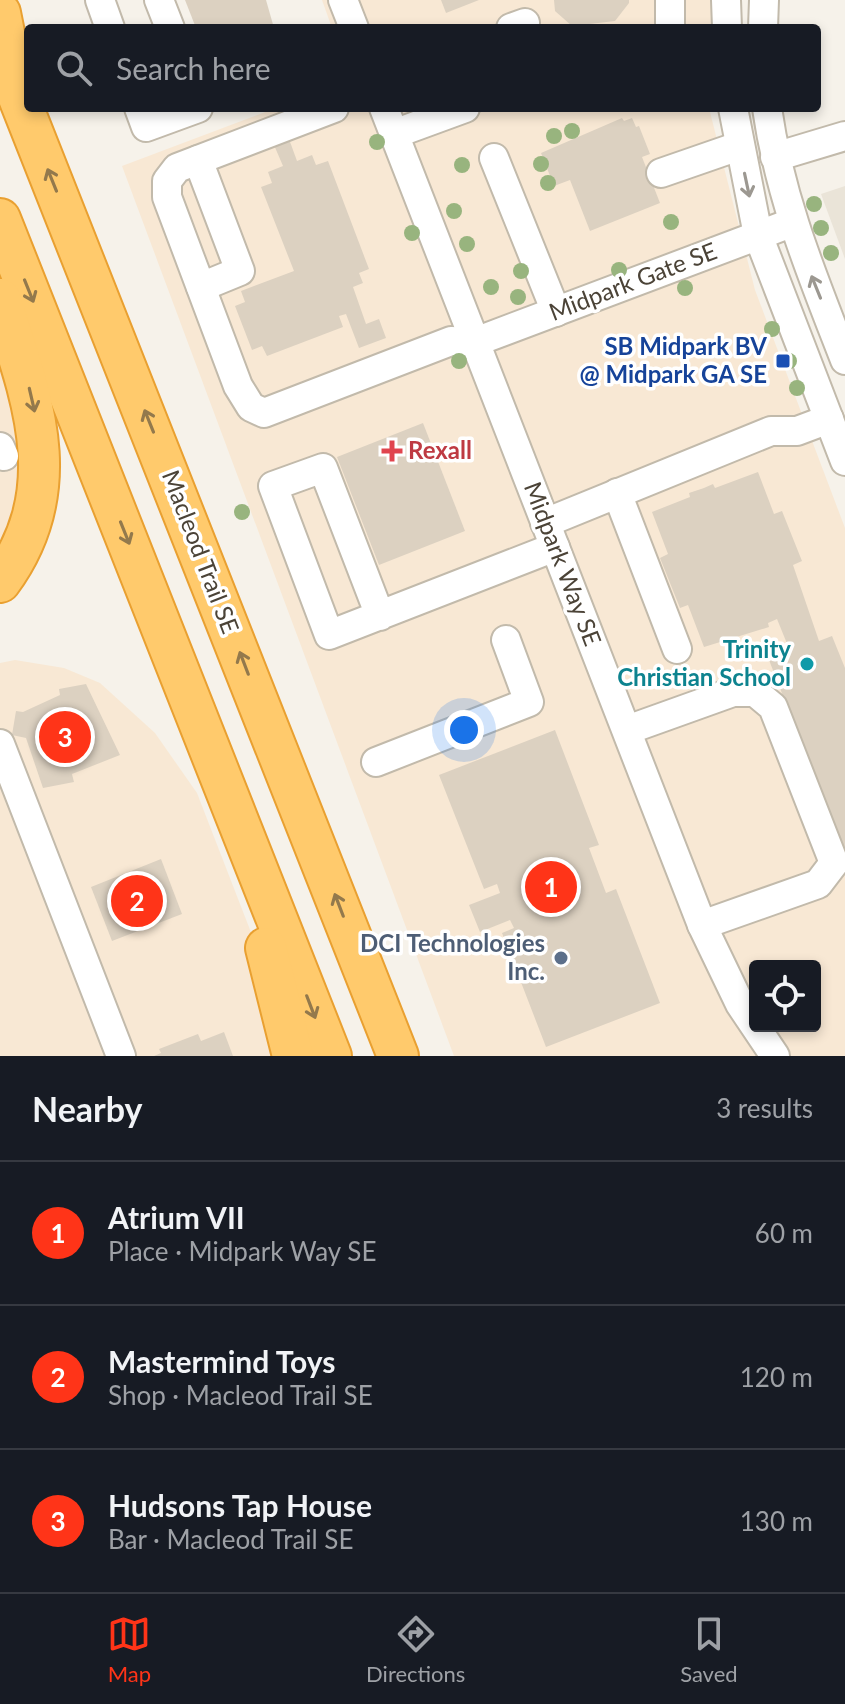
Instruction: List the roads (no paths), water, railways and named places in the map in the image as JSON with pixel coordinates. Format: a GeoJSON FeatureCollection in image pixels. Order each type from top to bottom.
{"type":"FeatureCollection","features":[{"type":"Feature","properties":{"kind":"highway","name":"Macleod Trail SE"},"geometry":{"type":"LineString","coordinates":[[0,13],[7,67],[24,110]]}},
{"type":"Feature","properties":{"kind":"highway","name":"Macleod Trail SE"},"geometry":{"type":"LineString","coordinates":[[25,112],[398,1056]]}},
{"type":"Feature","properties":{"kind":"highway"},"geometry":{"type":"LineString","coordinates":[[0,219],[331,1056]]}},
{"type":"Feature","properties":{"kind":"highway"},"geometry":{"type":"LineString","coordinates":[[0,299],[29,386],[40,469],[39,496],[29,533],[0,582]]}},
{"type":"Feature","properties":{"kind":"highway"},"geometry":{"type":"LineString","coordinates":[[222,778],[293,1056]]}},
{"type":"Feature","properties":{"kind":"street"},"geometry":{"type":"LineString","coordinates":[[100,0],[109,24]]}},
{"type":"Feature","properties":{"kind":"street"},"geometry":{"type":"LineString","coordinates":[[159,0],[168,24]]}},
{"type":"Feature","properties":{"kind":"street"},"geometry":{"type":"LineString","coordinates":[[343,0],[352,24]]}},
{"type":"Feature","properties":{"kind":"street"},"geometry":{"type":"LineString","coordinates":[[670,0],[670,24]]}},
{"type":"Feature","properties":{"kind":"street"},"geometry":{"type":"LineString","coordinates":[[726,0],[727,24]]}},
{"type":"Feature","properties":{"kind":"street"},"geometry":{"type":"LineString","coordinates":[[763,24],[764,0]]}},
{"type":"Feature","properties":{"kind":"street"},"geometry":{"type":"LineString","coordinates":[[140,112],[146,127],[187,112]]}},
{"type":"Feature","properties":{"kind":"street"},"geometry":{"type":"LineString","coordinates":[[198,160],[240,271],[201,287],[167,197],[166,186],[177,168],[324,112]]}},
{"type":"Feature","properties":{"kind":"street","name":"Midpark Way SE"},"geometry":{"type":"LineString","coordinates":[[386,112],[702,925],[740,1004],[775,1056]]}},
{"type":"Feature","properties":{"kind":"street"},"geometry":{"type":"LineString","coordinates":[[394,134],[450,112]]}},
{"type":"Feature","properties":{"kind":"street"},"geometry":{"type":"LineString","coordinates":[[734,112],[758,235],[845,461]]}},
{"type":"Feature","properties":{"kind":"street"},"geometry":{"type":"LineString","coordinates":[[768,112],[791,223],[845,360]]}},
{"type":"Feature","properties":{"kind":"street"},"geometry":{"type":"LineString","coordinates":[[775,157],[844,135]]}},
{"type":"Feature","properties":{"kind":"street"},"geometry":{"type":"LineString","coordinates":[[661,173],[739,146]]}},
{"type":"Feature","properties":{"kind":"street"},"geometry":{"type":"LineString","coordinates":[[494,158],[556,312]]}},
{"type":"Feature","properties":{"kind":"street","name":"Midpark Gate SE"},"geometry":{"type":"LineString","coordinates":[[201,287],[238,386],[251,407],[264,413],[451,341],[475,342],[791,223]]}},
{"type":"Feature","properties":{"kind":"street"},"geometry":{"type":"LineString","coordinates":[[380,616],[323,468],[273,486],[329,635],[380,616],[550,535],[617,493],[771,431],[797,431],[829,419]]}},
{"type":"Feature","properties":{"kind":"street"},"geometry":{"type":"LineString","coordinates":[[617,493],[677,649]]}},
{"type":"Feature","properties":{"kind":"street"},"geometry":{"type":"LineString","coordinates":[[376,762],[529,702],[506,640]]}},
{"type":"Feature","properties":{"kind":"street"},"geometry":{"type":"LineString","coordinates":[[627,730],[733,692],[755,692],[773,707],[834,863],[818,884],[702,925]]}},
{"type":"Feature","properties":{"kind":"street"},"geometry":{"type":"LineString","coordinates":[[0,744],[121,1056]]}},
{"type":"Feature","properties":{"kind":"place","name":"SB Midpark BV @ Midpark GA SE"},"geometry":{"type":"Point","coordinates":[783,361]}},
{"type":"Feature","properties":{"kind":"place","name":"Rexall"},"geometry":{"type":"Point","coordinates":[392,451]}},
{"type":"Feature","properties":{"kind":"place","name":"Trinity Christian School"},"geometry":{"type":"Point","coordinates":[807,664]}},
{"type":"Feature","properties":{"kind":"place","name":"Hudsons Tap House"},"geometry":{"type":"Point","coordinates":[65,737]}},
{"type":"Feature","properties":{"kind":"place","name":"Atrium VII"},"geometry":{"type":"Point","coordinates":[551,887]}},
{"type":"Feature","properties":{"kind":"place","name":"Mastermind Toys"},"geometry":{"type":"Point","coordinates":[137,901]}},
{"type":"Feature","properties":{"kind":"place","name":"DCI Technologies Inc."},"geometry":{"type":"Point","coordinates":[561,958]}}]}
